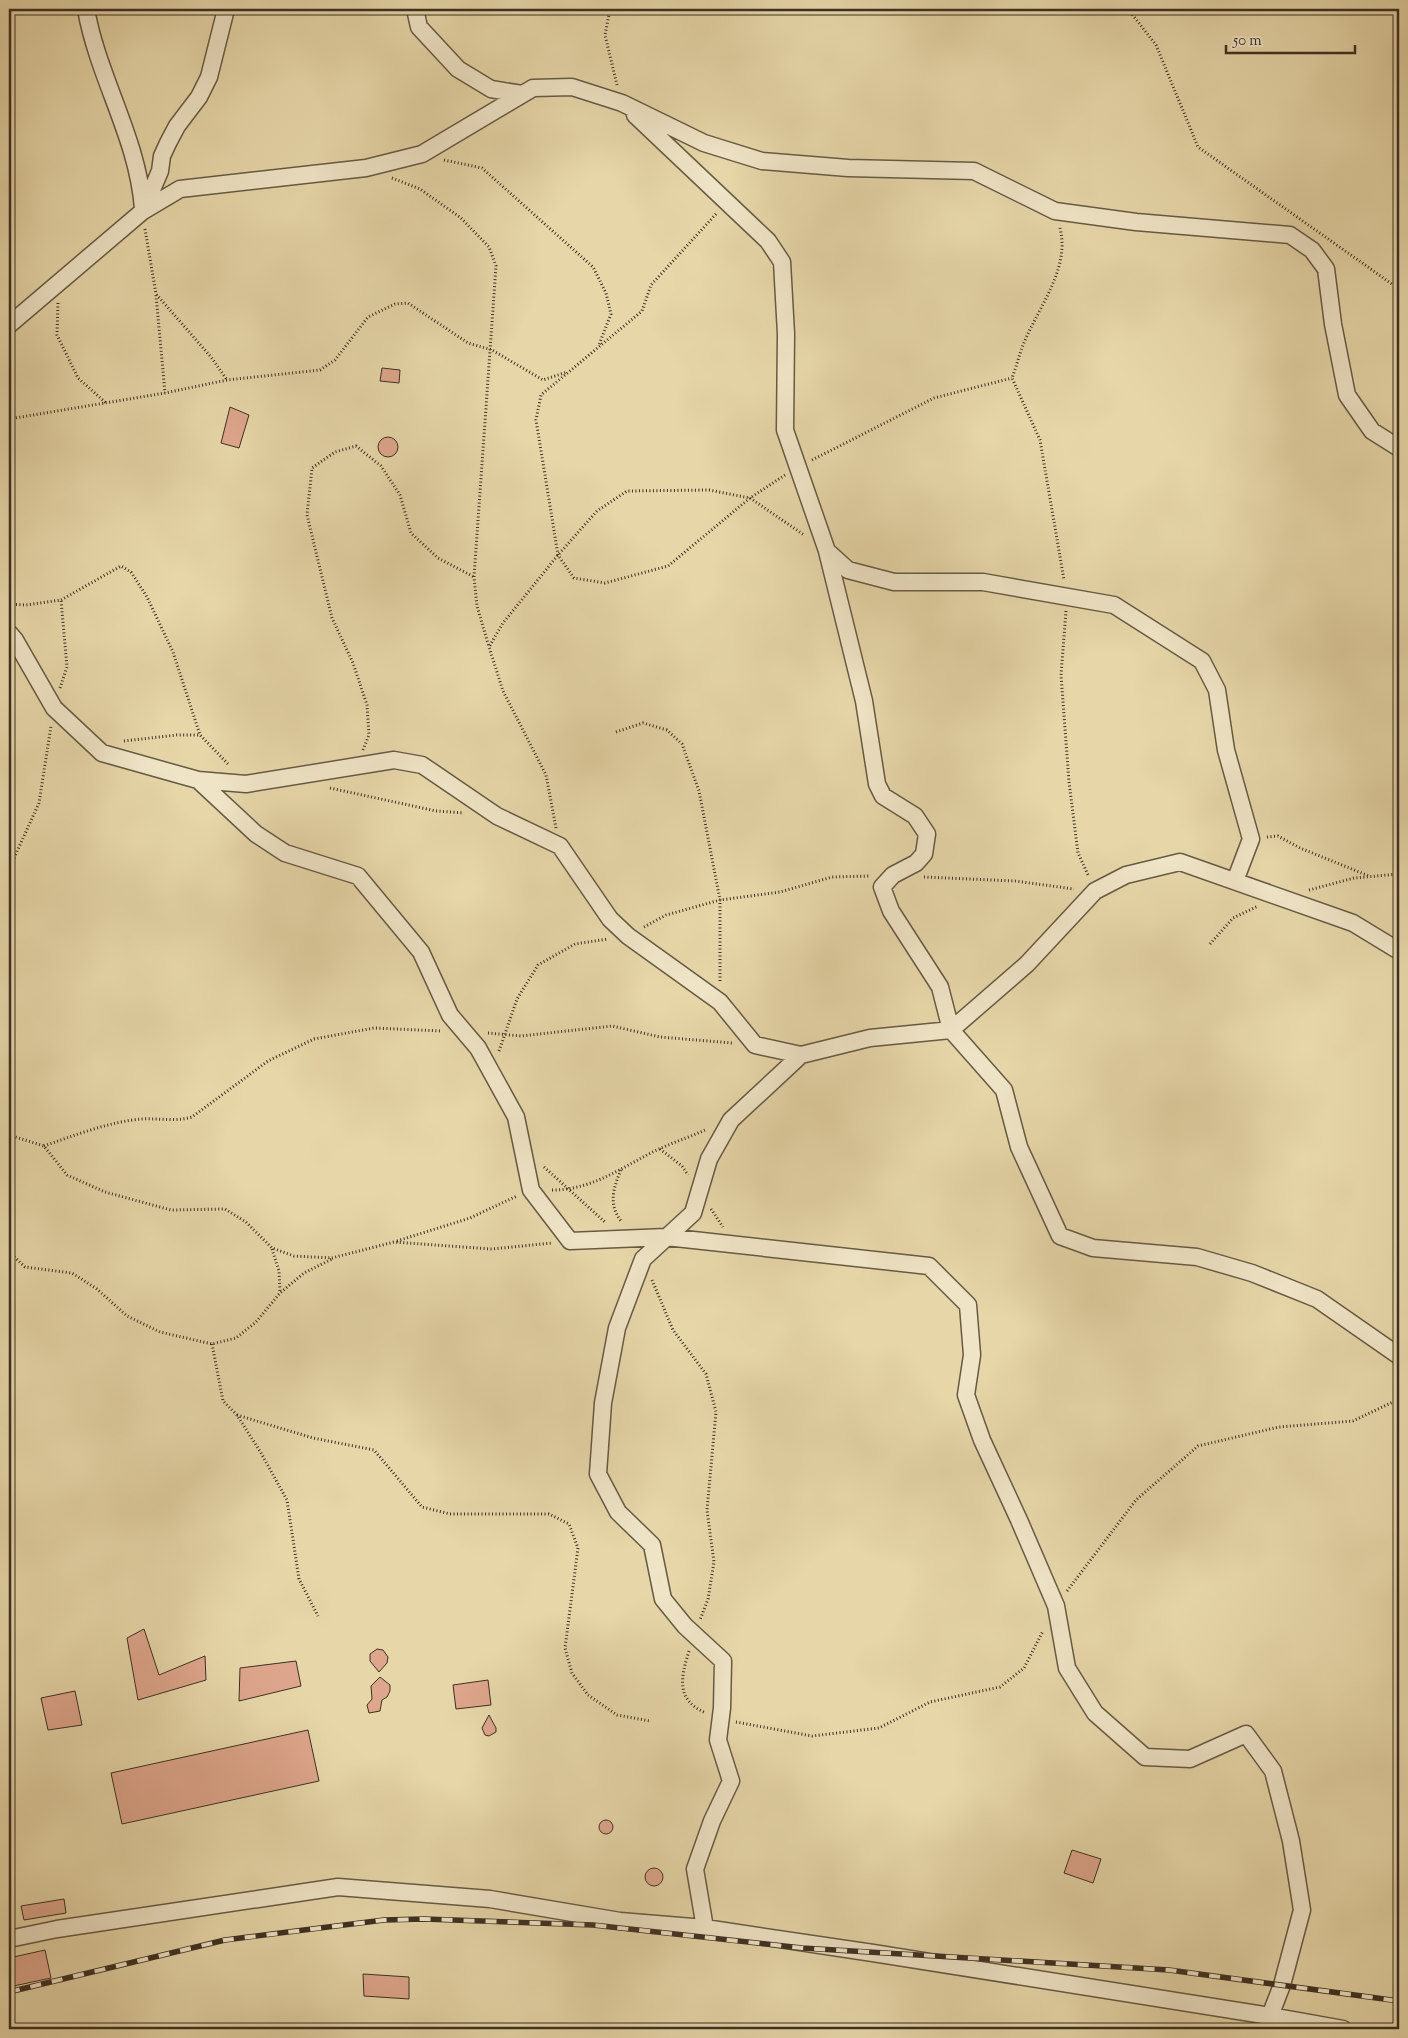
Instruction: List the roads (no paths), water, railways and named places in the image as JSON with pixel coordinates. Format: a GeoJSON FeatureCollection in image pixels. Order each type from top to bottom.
{"type":"FeatureCollection","features":[{"type":"Feature","properties":{"kind":"street"},"geometry":{"type":"LineString","coordinates":[[86,9],[96,54],[136,161],[141,185],[143,211]]}},
{"type":"Feature","properties":{"kind":"street"},"geometry":{"type":"LineString","coordinates":[[143,211],[160,171],[162,156],[168,143],[177,126],[199,97],[209,77],[226,9]]}},
{"type":"Feature","properties":{"kind":"street"},"geometry":{"type":"LineString","coordinates":[[407,9],[419,26],[458,69],[490,89],[522,94]]}},
{"type":"Feature","properties":{"kind":"street"},"geometry":{"type":"LineString","coordinates":[[415,9],[419,26]]}},
{"type":"Feature","properties":{"kind":"street"},"geometry":{"type":"LineString","coordinates":[[9,325],[143,211],[180,190],[366,168],[422,154],[533,88],[572,87],[622,103],[704,143],[762,161],[848,168],[974,171],[1056,211],[1136,222],[1290,235],[1312,250],[1326,269],[1333,324],[1347,395],[1372,430],[1399,448]]}},
{"type":"Feature","properties":{"kind":"street"},"geometry":{"type":"LineString","coordinates":[[622,103],[768,240],[782,262],[786,334],[785,430],[827,551],[864,701],[877,784],[883,796],[915,816],[927,834],[924,854],[916,863],[893,876],[882,887],[891,911],[940,987],[951,1030],[1004,1090],[1020,1147],[1060,1236],[1093,1248],[1197,1257],[1252,1273],[1317,1299],[1399,1356]]}},
{"type":"Feature","properties":{"kind":"street"},"geometry":{"type":"LineString","coordinates":[[827,551],[848,570],[894,582],[984,582],[1114,605],[1202,661],[1217,690],[1226,750],[1251,839],[1235,881]]}},
{"type":"Feature","properties":{"kind":"street"},"geometry":{"type":"LineString","coordinates":[[9,633],[15,640],[54,708],[102,753],[198,780],[246,784],[394,760],[422,765],[497,816],[560,846],[610,919],[628,936],[720,1002],[755,1045],[801,1055],[870,1038],[951,1030],[1027,964],[1095,891],[1126,875],[1180,862],[1353,923],[1399,951]]}},
{"type":"Feature","properties":{"kind":"street"},"geometry":{"type":"LineString","coordinates":[[198,780],[256,834],[286,854],[358,876],[421,952],[450,1014],[478,1048],[516,1117],[531,1190],[570,1240],[666,1237],[929,1266],[968,1305],[972,1355],[966,1395],[982,1440],[1056,1606],[1067,1668],[1095,1713],[1145,1757],[1190,1759],[1246,1734],[1273,1771],[1290,1841],[1302,1910],[1282,1985],[1270,2016]]}},
{"type":"Feature","properties":{"kind":"street"},"geometry":{"type":"LineString","coordinates":[[705,1928],[695,1869],[712,1821],[731,1782],[718,1740],[721,1719],[722,1661],[663,1599],[652,1545],[618,1512],[598,1474],[603,1403],[617,1328],[643,1259],[693,1213],[709,1159],[732,1120],[801,1055]]}},
{"type":"Feature","properties":{"kind":"street"},"geometry":{"type":"LineString","coordinates":[[9,1939],[57,1929],[338,1887],[490,1899],[620,1921],[705,1928],[1343,2029]]}},
{"type":"Feature","properties":{"kind":"railway"},"geometry":{"type":"LineString","coordinates":[[9,1992],[225,1940],[384,1920],[424,1919],[593,1925],[802,1948],[1169,1970],[1399,2001]]}}]}
